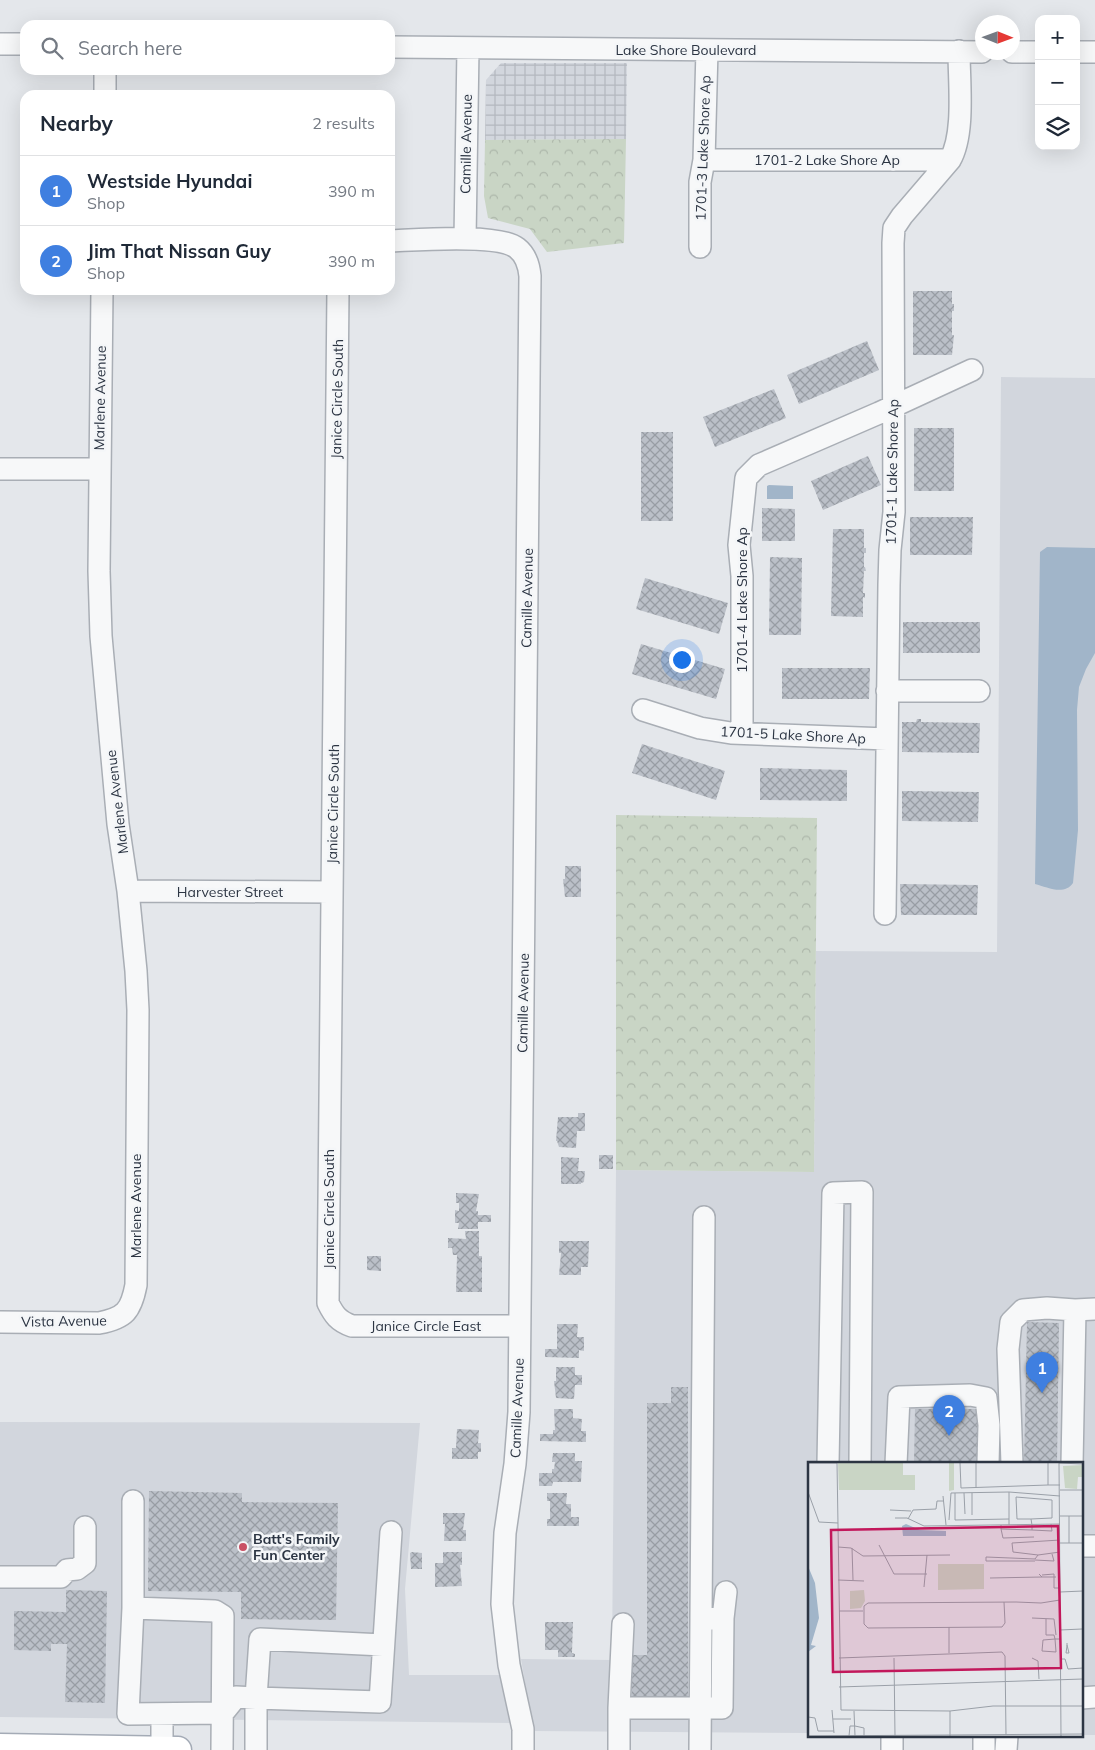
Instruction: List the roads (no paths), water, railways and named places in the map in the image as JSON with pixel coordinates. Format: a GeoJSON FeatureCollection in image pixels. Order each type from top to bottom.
{"type":"FeatureCollection","features":[{"type":"Feature","properties":{"kind":"main road"},"geometry":{"type":"LineString","coordinates":[[0,1747],[178,1750]]}},
{"type":"Feature","properties":{"kind":"street"},"geometry":{"type":"LineString","coordinates":[[0,44],[20,44]]}},
{"type":"Feature","properties":{"kind":"street","name":"Lake Shore Boulevard"},"geometry":{"type":"LineString","coordinates":[[395,47],[975,52]]}},
{"type":"Feature","properties":{"kind":"street","name":"Camille Avenue"},"geometry":{"type":"LineString","coordinates":[[468,48],[465,239],[506,242],[517,248],[524,255],[530,276],[519,1412],[515,1464],[504,1543],[502,1604],[509,1665],[523,1729],[522,1750]]}},
{"type":"Feature","properties":{"kind":"street","name":"1701-3 Lake Shore Ap"},"geometry":{"type":"LineString","coordinates":[[700,247],[700,182],[704,160],[706,50]]}},
{"type":"Feature","properties":{"kind":"street","name":"1701-1 Lake Shore Ap"},"geometry":{"type":"LineString","coordinates":[[885,914],[890,550],[894,512],[894,228],[956,151],[959,133],[959,51]]}},
{"type":"Feature","properties":{"kind":"street"},"geometry":{"type":"LineString","coordinates":[[1020,52],[1035,52]]}},
{"type":"Feature","properties":{"kind":"street"},"geometry":{"type":"LineString","coordinates":[[1080,52],[1095,52]]}},
{"type":"Feature","properties":{"kind":"street"},"geometry":{"type":"LineString","coordinates":[[105,90],[106,75]]}},
{"type":"Feature","properties":{"kind":"street","name":"1701-2 Lake Shore Ap"},"geometry":{"type":"LineString","coordinates":[[704,160],[950,160]]}},
{"type":"Feature","properties":{"kind":"street"},"geometry":{"type":"LineString","coordinates":[[395,241],[465,239]]}},
{"type":"Feature","properties":{"kind":"street","name":"Marlene Avenue"},"geometry":{"type":"LineString","coordinates":[[102,295],[99,469],[101,636],[112,770],[128,891],[138,1010],[136,1285],[133,1299],[126,1312]]}},
{"type":"Feature","properties":{"kind":"street","name":"Janice Circle South"},"geometry":{"type":"LineString","coordinates":[[335,1316],[328,1303],[338,295]]}},
{"type":"Feature","properties":{"kind":"street","name":"1701-4 Lake Shore Ap"},"geometry":{"type":"LineString","coordinates":[[742,733],[742,576],[739,545],[746,478],[759,465],[972,370]]}},
{"type":"Feature","properties":{"kind":"street"},"geometry":{"type":"LineString","coordinates":[[0,469],[99,469]]}},
{"type":"Feature","properties":{"kind":"street"},"geometry":{"type":"LineString","coordinates":[[887,691],[979,691]]}},
{"type":"Feature","properties":{"kind":"street","name":"1701-5 Lake Shore Ap"},"geometry":{"type":"LineString","coordinates":[[643,710],[700,728],[742,733],[887,739]]}},
{"type":"Feature","properties":{"kind":"street","name":"Harvester Street"},"geometry":{"type":"LineString","coordinates":[[128,891],[332,892]]}},
{"type":"Feature","properties":{"kind":"street"},"geometry":{"type":"LineString","coordinates":[[828,1462],[833,1193],[862,1192],[860,1462]]}},
{"type":"Feature","properties":{"kind":"street"},"geometry":{"type":"LineString","coordinates":[[700,1750],[704,1218]]}},
{"type":"Feature","properties":{"kind":"street"},"geometry":{"type":"LineString","coordinates":[[1012,1462],[1008,1349],[1011,1322],[1023,1310],[1047,1308],[1085,1309],[1072,1462]]}},
{"type":"Feature","properties":{"kind":"street","name":"Vista Avenue"},"geometry":{"type":"LineString","coordinates":[[0,1322],[99,1322],[115,1320],[126,1312]]}},
{"type":"Feature","properties":{"kind":"street","name":"Janice Circle East"},"geometry":{"type":"LineString","coordinates":[[335,1316],[342,1322],[352,1326],[519,1326]]}},
{"type":"Feature","properties":{"kind":"street"},"geometry":{"type":"LineString","coordinates":[[896,1462],[899,1397],[970,1395],[986,1398],[989,1425],[988,1462]]}},
{"type":"Feature","properties":{"kind":"street"},"geometry":{"type":"LineString","coordinates":[[133,1502],[133,1608],[128,1714],[223,1713],[236,1698],[380,1702],[391,1532]]}},
{"type":"Feature","properties":{"kind":"street"},"geometry":{"type":"LineString","coordinates":[[0,1577],[61,1577],[67,1570],[77,1569],[85,1563],[85,1528]]}},
{"type":"Feature","properties":{"kind":"street"},"geometry":{"type":"LineString","coordinates":[[1082,1546],[1095,1546]]}},
{"type":"Feature","properties":{"kind":"street"},"geometry":{"type":"LineString","coordinates":[[619,1708],[722,1708],[723,1618],[726,1592]]}},
{"type":"Feature","properties":{"kind":"street"},"geometry":{"type":"LineString","coordinates":[[133,1608],[215,1611],[223,1616],[222,1750]]}},
{"type":"Feature","properties":{"kind":"street"},"geometry":{"type":"LineString","coordinates":[[701,1619],[723,1618]]}},
{"type":"Feature","properties":{"kind":"street"},"geometry":{"type":"LineString","coordinates":[[619,1750],[622,1624]]}},
{"type":"Feature","properties":{"kind":"street"},"geometry":{"type":"LineString","coordinates":[[256,1750],[256,1698],[260,1639],[383,1645]]}},
{"type":"Feature","properties":{"kind":"street"},"geometry":{"type":"LineString","coordinates":[[1082,1698],[1095,1698]]}},
{"type":"Feature","properties":{"kind":"street"},"geometry":{"type":"LineString","coordinates":[[162,1714],[162,1750]]}},
{"type":"Feature","properties":{"kind":"water"},"geometry":{"type":"Polygon","coordinates":[[[767,486],[793,486],[793,499],[767,499],[767,486]]]}},
{"type":"Feature","properties":{"kind":"water"},"geometry":{"type":"Polygon","coordinates":[[[1047,547],[1095,548],[1095,653],[1079,687],[1077,710],[1078,830],[1073,883],[1069,887],[1060,890],[1035,884],[1040,552],[1047,547]]]}},
{"type":"Feature","properties":{"kind":"place","name":"Westside Hyundai"},"geometry":{"type":"Point","coordinates":[1042,1393]}},
{"type":"Feature","properties":{"kind":"place","name":"Jim That Nissan Guy"},"geometry":{"type":"Point","coordinates":[949,1436]}},
{"type":"Feature","properties":{"kind":"place","name":"Batt's Family Fun Center"},"geometry":{"type":"Point","coordinates":[243,1547]}}]}
